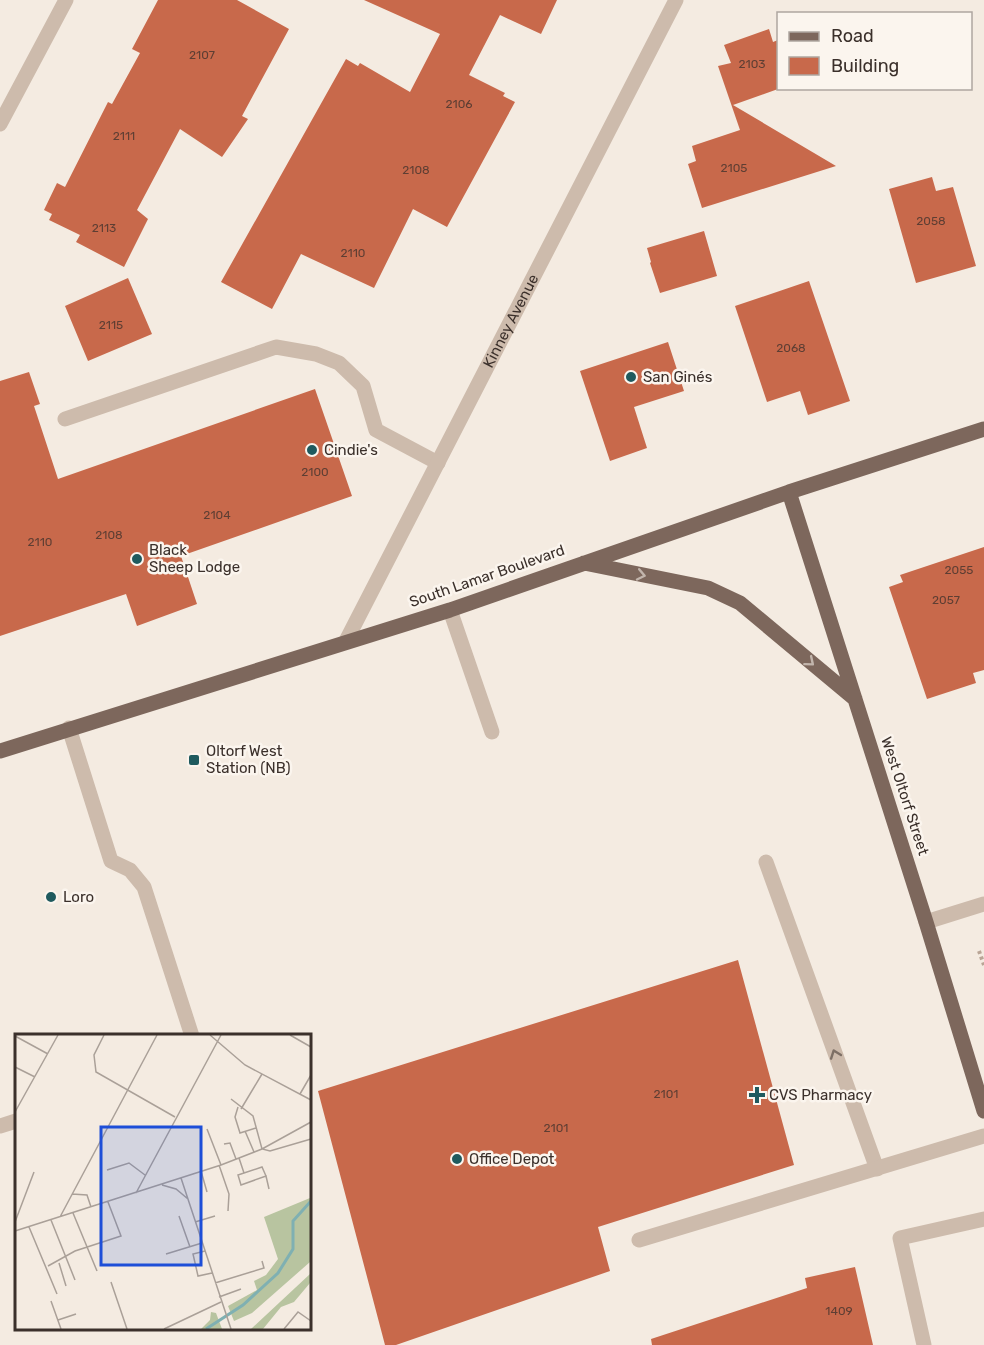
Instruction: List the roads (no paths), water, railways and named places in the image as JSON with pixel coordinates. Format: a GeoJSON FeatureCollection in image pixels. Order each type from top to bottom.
{"type":"FeatureCollection","features":[{"type":"Feature","properties":{"kind":"main road","name":"South Lamar Boulevard"},"geometry":{"type":"LineString","coordinates":[[0,751],[450,610],[789,492],[983,433]]}},
{"type":"Feature","properties":{"kind":"main road","name":"West Oltorf Street"},"geometry":{"type":"LineString","coordinates":[[789,492],[984,1111]]}},
{"type":"Feature","properties":{"kind":"main road"},"geometry":{"type":"LineString","coordinates":[[584,563],[708,588],[740,603],[856,700]]}},
{"type":"Feature","properties":{"kind":"street"},"geometry":{"type":"LineString","coordinates":[[0,124],[66,0]]}},
{"type":"Feature","properties":{"kind":"street","name":"Kinney Avenue"},"geometry":{"type":"LineString","coordinates":[[346,641],[676,0]]}},
{"type":"Feature","properties":{"kind":"street"},"geometry":{"type":"LineString","coordinates":[[65,419],[276,347],[316,354],[339,363],[363,386],[376,430],[438,463]]}},
{"type":"Feature","properties":{"kind":"street"},"geometry":{"type":"LineString","coordinates":[[450,610],[492,732]]}},
{"type":"Feature","properties":{"kind":"street"},"geometry":{"type":"LineString","coordinates":[[69,728],[111,861],[130,870],[144,887],[191,1034]]}},
{"type":"Feature","properties":{"kind":"street"},"geometry":{"type":"LineString","coordinates":[[766,862],[877,1169]]}},
{"type":"Feature","properties":{"kind":"street"},"geometry":{"type":"LineString","coordinates":[[926,922],[984,904]]}},
{"type":"Feature","properties":{"kind":"street"},"geometry":{"type":"LineString","coordinates":[[0,1126],[15,1121]]}},
{"type":"Feature","properties":{"kind":"street"},"geometry":{"type":"LineString","coordinates":[[639,1240],[984,1136]]}},
{"type":"Feature","properties":{"kind":"street"},"geometry":{"type":"LineString","coordinates":[[924,1345],[900,1238],[984,1219]]}},
{"type":"Feature","properties":{"kind":"place","name":"San Ginés"},"geometry":{"type":"Point","coordinates":[631,377]}},
{"type":"Feature","properties":{"kind":"place","name":"Cindie's"},"geometry":{"type":"Point","coordinates":[312,450]}},
{"type":"Feature","properties":{"kind":"place","name":"Black Sheep Lodge"},"geometry":{"type":"Point","coordinates":[137,559]}},
{"type":"Feature","properties":{"kind":"place","name":"Oltorf West Station (NB)"},"geometry":{"type":"Point","coordinates":[194,760]}},
{"type":"Feature","properties":{"kind":"place","name":"Loro"},"geometry":{"type":"Point","coordinates":[51,897]}},
{"type":"Feature","properties":{"kind":"place","name":"CVS Pharmacy"},"geometry":{"type":"Point","coordinates":[757,1095]}},
{"type":"Feature","properties":{"kind":"place","name":"Office Depot"},"geometry":{"type":"Point","coordinates":[457,1159]}}]}
